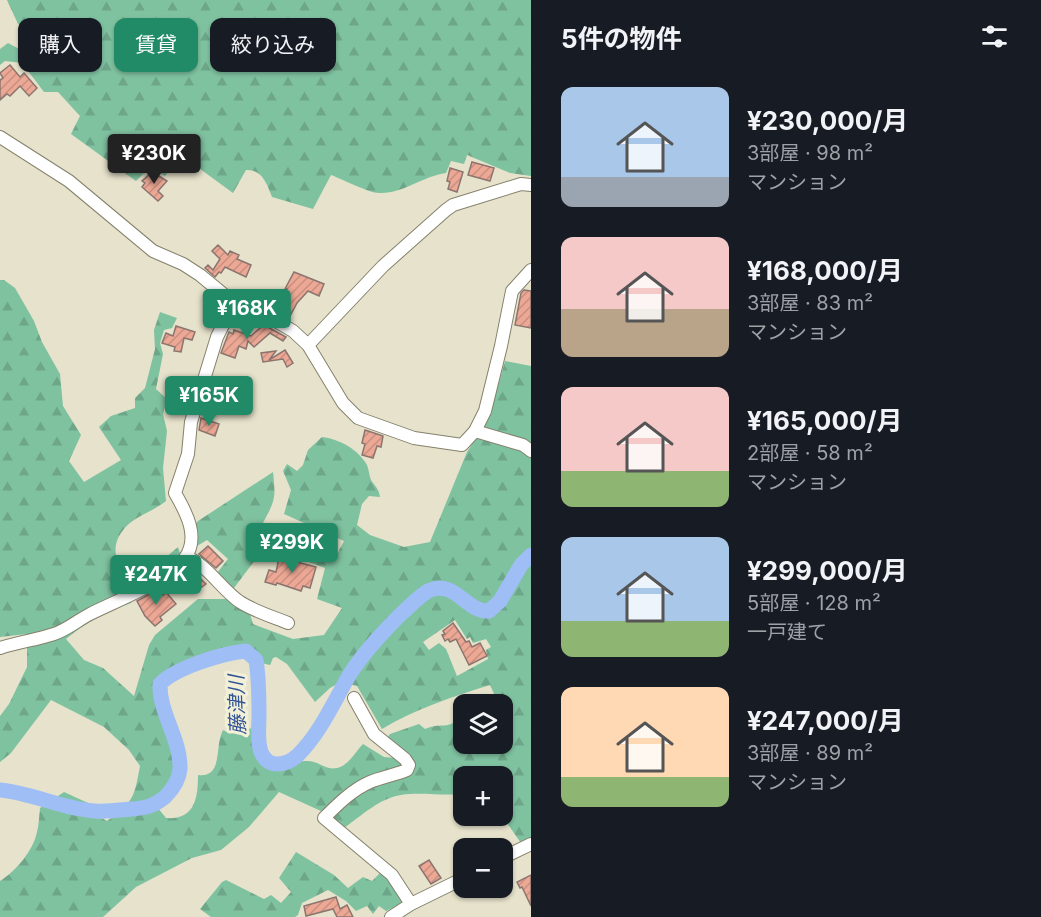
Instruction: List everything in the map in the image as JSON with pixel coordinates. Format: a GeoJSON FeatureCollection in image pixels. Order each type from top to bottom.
{"type":"FeatureCollection","features":[{"type":"Feature","properties":{"kind":"street"},"geometry":{"type":"LineString","coordinates":[[0,137],[69,181],[153,251],[183,264],[234,303],[293,331],[308,345],[343,403],[365,422],[414,438],[462,445],[476,431],[485,411],[512,291],[531,270]]}},
{"type":"Feature","properties":{"kind":"street"},"geometry":{"type":"LineString","coordinates":[[308,345],[383,266],[446,210],[521,184],[531,185]]}},
{"type":"Feature","properties":{"kind":"street"},"geometry":{"type":"LineString","coordinates":[[0,648],[58,632],[148,585],[186,557],[191,529],[187,513],[175,493],[188,454],[191,422],[217,337],[234,303]]}},
{"type":"Feature","properties":{"kind":"street"},"geometry":{"type":"LineString","coordinates":[[476,431],[523,445],[531,451]]}},
{"type":"Feature","properties":{"kind":"street"},"geometry":{"type":"LineString","coordinates":[[186,557],[194,560],[242,604],[288,623]]}},
{"type":"Feature","properties":{"kind":"street"},"geometry":{"type":"LineString","coordinates":[[354,698],[375,734],[409,765],[407,770],[371,782],[347,796],[324,818],[392,875],[411,904]]}},
{"type":"Feature","properties":{"kind":"street"},"geometry":{"type":"LineString","coordinates":[[513,853],[531,844]]}},
{"type":"Feature","properties":{"kind":"street"},"geometry":{"type":"LineString","coordinates":[[391,917],[411,904],[453,883]]}},
{"type":"Feature","properties":{"kind":"green space"},"geometry":{"type":"Polygon","coordinates":[[[7,0],[531,0],[531,176],[510,173],[467,155],[464,164],[451,161],[446,173],[388,193],[369,191],[331,175],[313,209],[272,197],[263,178],[252,170],[246,170],[233,193],[196,166],[179,159],[165,176],[150,167],[136,181],[71,134],[80,116],[58,92],[44,92],[29,72],[102,72],[102,18],[18,18],[18,24],[7,0]]]}},
{"type":"Feature","properties":{"kind":"green space"},"geometry":{"type":"Polygon","coordinates":[[[8,43],[18,48],[18,63],[5,61],[0,65],[0,49],[8,43]]]}},
{"type":"Feature","properties":{"kind":"green space"},"geometry":{"type":"Polygon","coordinates":[[[0,280],[4,280],[15,288],[60,374],[63,406],[81,435],[69,461],[84,482],[121,460],[99,427],[111,416],[135,408],[135,398],[145,388],[155,349],[154,330],[160,312],[177,318],[172,328],[164,330],[160,343],[163,354],[156,389],[167,399],[163,414],[167,431],[163,468],[166,501],[125,528],[117,540],[116,555],[122,567],[135,572],[153,567],[178,547],[181,557],[134,589],[131,603],[97,618],[66,639],[84,660],[103,668],[134,696],[149,645],[155,635],[198,599],[228,599],[250,614],[253,624],[293,639],[324,635],[342,608],[317,599],[325,568],[278,551],[276,558],[258,556],[234,588],[217,573],[228,559],[207,540],[197,546],[195,524],[198,521],[273,472],[274,499],[263,523],[300,548],[335,558],[344,541],[284,514],[291,490],[283,471],[287,464],[297,471],[303,465],[308,450],[322,437],[335,440],[359,454],[367,465],[371,480],[379,492],[380,497],[369,496],[362,504],[357,525],[370,535],[404,547],[430,542],[467,452],[489,418],[505,361],[531,366],[531,841],[523,846],[509,826],[513,826],[513,766],[453,766],[453,795],[416,794],[393,797],[371,808],[344,828],[321,811],[279,792],[249,827],[221,850],[192,858],[136,887],[103,917],[0,917],[0,881],[18,866],[32,846],[38,829],[40,808],[64,792],[88,803],[100,817],[107,821],[131,798],[140,766],[129,750],[104,727],[51,700],[11,753],[0,762],[0,716],[9,704],[27,667],[27,634],[0,637],[0,280]],[[455,620],[423,642],[429,650],[439,643],[446,649],[457,676],[488,659],[486,650],[491,647],[486,639],[473,643],[470,637],[467,639],[455,620]],[[246,649],[212,656],[174,670],[158,683],[156,691],[172,737],[177,762],[174,783],[168,792],[154,803],[166,818],[183,815],[193,806],[196,799],[198,775],[206,775],[215,766],[223,730],[229,733],[242,729],[263,732],[266,749],[276,759],[290,762],[309,761],[328,768],[340,767],[346,763],[363,744],[384,757],[397,758],[387,738],[390,734],[419,724],[425,729],[453,723],[453,754],[513,754],[513,694],[494,694],[490,685],[462,694],[453,694],[453,697],[421,709],[382,729],[357,686],[341,682],[330,688],[315,702],[287,664],[276,657],[270,665],[261,663],[256,654],[246,649]]]}},
{"type":"Feature","properties":{"kind":"green space"},"geometry":{"type":"Polygon","coordinates":[[[296,852],[334,875],[348,888],[363,877],[372,881],[382,871],[405,902],[386,911],[379,906],[373,914],[367,906],[356,911],[346,901],[328,890],[302,903],[295,917],[211,917],[200,909],[226,880],[264,899],[271,895],[281,903],[291,892],[279,878],[296,852]]]}},
{"type":"Feature","properties":{"kind":"building"},"geometry":{"type":"Polygon","coordinates":[[[10,65],[20,77],[24,73],[37,88],[29,96],[20,86],[10,96],[7,94],[0,100],[0,80],[3,78],[0,73],[10,65]]]}},
{"type":"Feature","properties":{"kind":"building"},"geometry":{"type":"Polygon","coordinates":[[[472,162],[494,168],[490,181],[468,175],[472,162]]]}},
{"type":"Feature","properties":{"kind":"building"},"geometry":{"type":"Polygon","coordinates":[[[450,168],[463,172],[457,192],[448,189],[450,168]]]}},
{"type":"Feature","properties":{"kind":"building"},"geometry":{"type":"Polygon","coordinates":[[[152,172],[167,181],[158,191],[163,196],[158,201],[142,187],[145,183],[142,181],[152,172]]]}},
{"type":"Feature","properties":{"kind":"building"},"geometry":{"type":"Polygon","coordinates":[[[218,245],[228,255],[230,251],[239,255],[237,259],[251,265],[246,277],[225,267],[215,277],[205,268],[208,265],[213,270],[220,259],[212,251],[218,245]]]}},
{"type":"Feature","properties":{"kind":"building"},"geometry":{"type":"Polygon","coordinates":[[[294,272],[324,284],[319,296],[308,291],[297,303],[289,318],[286,318],[278,313],[287,299],[283,297],[287,289],[285,289],[294,272]]]}},
{"type":"Feature","properties":{"kind":"building"},"geometry":{"type":"Polygon","coordinates":[[[524,290],[531,291],[531,328],[515,325],[521,293],[524,290]]]}},
{"type":"Feature","properties":{"kind":"building"},"geometry":{"type":"Polygon","coordinates":[[[262,324],[286,337],[283,341],[270,333],[254,347],[248,341],[246,349],[239,346],[235,358],[221,353],[229,332],[233,334],[234,330],[251,336],[262,324]]]}},
{"type":"Feature","properties":{"kind":"building"},"geometry":{"type":"Polygon","coordinates":[[[176,326],[195,332],[192,340],[184,338],[181,352],[174,351],[175,347],[162,343],[166,333],[173,336],[176,326]]]}},
{"type":"Feature","properties":{"kind":"building"},"geometry":{"type":"Polygon","coordinates":[[[285,350],[293,363],[287,367],[283,359],[263,362],[261,353],[276,351],[269,360],[285,350]]]}},
{"type":"Feature","properties":{"kind":"building"},"geometry":{"type":"Polygon","coordinates":[[[212,385],[244,395],[242,402],[210,391],[212,385]]]}},
{"type":"Feature","properties":{"kind":"building"},"geometry":{"type":"Polygon","coordinates":[[[201,418],[219,424],[215,436],[199,430],[201,418]]]}},
{"type":"Feature","properties":{"kind":"building"},"geometry":{"type":"Polygon","coordinates":[[[365,430],[383,436],[381,447],[377,446],[373,458],[362,455],[365,430]]]}},
{"type":"Feature","properties":{"kind":"building"},"geometry":{"type":"Polygon","coordinates":[[[208,546],[223,561],[216,568],[199,554],[208,546]]]}},
{"type":"Feature","properties":{"kind":"building"},"geometry":{"type":"Polygon","coordinates":[[[283,555],[294,558],[293,561],[316,567],[310,588],[303,586],[301,591],[277,583],[276,585],[265,582],[269,570],[276,572],[279,558],[282,559],[283,555]]]}},
{"type":"Feature","properties":{"kind":"building"},"geometry":{"type":"Polygon","coordinates":[[[188,567],[206,584],[199,589],[187,575],[179,580],[177,578],[188,567]]]}},
{"type":"Feature","properties":{"kind":"building"},"geometry":{"type":"Polygon","coordinates":[[[159,589],[163,595],[166,592],[176,604],[160,617],[162,620],[155,626],[145,616],[137,601],[159,589]]]}},
{"type":"Feature","properties":{"kind":"building"},"geometry":{"type":"Polygon","coordinates":[[[453,623],[466,642],[469,641],[472,647],[480,643],[487,656],[469,665],[456,639],[450,642],[448,639],[445,641],[442,635],[445,634],[443,631],[453,623]]]}},
{"type":"Feature","properties":{"kind":"building"},"geometry":{"type":"Polygon","coordinates":[[[429,860],[441,878],[431,884],[419,866],[429,860]]]}},
{"type":"Feature","properties":{"kind":"building"},"geometry":{"type":"Polygon","coordinates":[[[531,875],[531,906],[517,882],[531,875]]]}},
{"type":"Feature","properties":{"kind":"building"},"geometry":{"type":"Polygon","coordinates":[[[336,897],[340,909],[347,905],[353,917],[337,917],[333,909],[306,916],[304,906],[336,897]]]}},
{"type":"Feature","properties":{"kind":"waterway","name":"藤津川"},"geometry":{"type":"LineString","coordinates":[[0,790],[95,811],[142,808],[157,803],[173,788],[180,769],[177,747],[163,705],[160,684],[177,672],[200,662],[246,651],[256,660],[261,752],[268,761],[273,763],[288,762],[298,755],[314,736],[361,659],[387,628],[417,599],[428,591],[437,588],[446,589],[474,607],[489,611],[500,601],[521,565],[531,555]]}}]}
